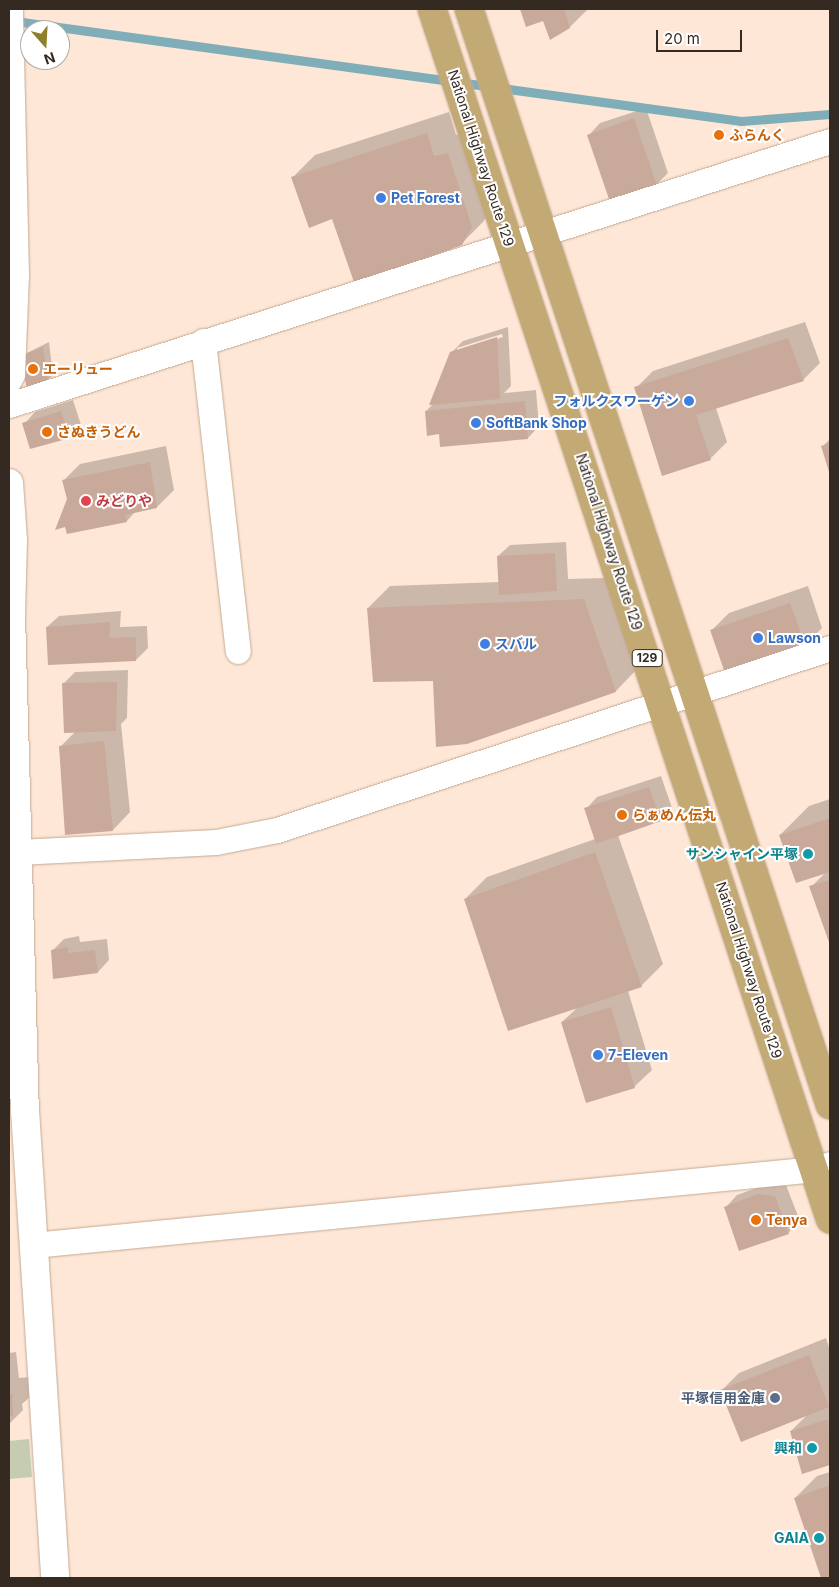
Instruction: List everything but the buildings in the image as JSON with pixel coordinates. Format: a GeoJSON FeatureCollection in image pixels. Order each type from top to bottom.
{"type":"FeatureCollection","features":[{"type":"Feature","properties":{"kind":"highway","name":"National Highway Route 129"},"geometry":{"type":"LineString","coordinates":[[432,9],[662,703],[822,1166],[830,1220]]}},
{"type":"Feature","properties":{"kind":"highway","name":"129"},"geometry":{"type":"LineString","coordinates":[[469,9],[830,1105]]}},
{"type":"Feature","properties":{"kind":"street"},"geometry":{"type":"LineString","coordinates":[[9,380],[12,374],[16,276],[10,9]]}},
{"type":"Feature","properties":{"kind":"street"},"geometry":{"type":"LineString","coordinates":[[9,405],[830,141]]}},
{"type":"Feature","properties":{"kind":"street"},"geometry":{"type":"LineString","coordinates":[[203,342],[238,650]]}},
{"type":"Feature","properties":{"kind":"street"},"geometry":{"type":"LineString","coordinates":[[9,483],[13,540],[10,615],[18,852],[17,1109],[33,1245],[55,1578]]}},
{"type":"Feature","properties":{"kind":"street"},"geometry":{"type":"LineString","coordinates":[[18,852],[216,842],[277,830],[830,648]]}},
{"type":"Feature","properties":{"kind":"street"},"geometry":{"type":"LineString","coordinates":[[33,1245],[822,1166]]}},
{"type":"Feature","properties":{"kind":"green space"},"geometry":{"type":"Polygon","coordinates":[[[29,1439],[32,1477],[9,1479],[9,1441],[29,1439]]]}},
{"type":"Feature","properties":{"kind":"waterway"},"geometry":{"type":"LineString","coordinates":[[70,29],[741,121],[830,114]]}},
{"type":"Feature","properties":{"kind":"place","name":"ふらんく"},"geometry":{"type":"Point","coordinates":[719,135]}},
{"type":"Feature","properties":{"kind":"place","name":"Pet Forest"},"geometry":{"type":"Point","coordinates":[381,198]}},
{"type":"Feature","properties":{"kind":"place","name":"エーリュー"},"geometry":{"type":"Point","coordinates":[33,369]}},
{"type":"Feature","properties":{"kind":"place","name":"フォルクスワーゲン"},"geometry":{"type":"Point","coordinates":[689,401]}},
{"type":"Feature","properties":{"kind":"place","name":"SoftBank Shop"},"geometry":{"type":"Point","coordinates":[476,423]}},
{"type":"Feature","properties":{"kind":"place","name":"さぬきうどん"},"geometry":{"type":"Point","coordinates":[47,432]}},
{"type":"Feature","properties":{"kind":"place","name":"みどりや"},"geometry":{"type":"Point","coordinates":[86,501]}},
{"type":"Feature","properties":{"kind":"place","name":"Lawson"},"geometry":{"type":"Point","coordinates":[758,638]}},
{"type":"Feature","properties":{"kind":"place","name":"スバル"},"geometry":{"type":"Point","coordinates":[485,644]}},
{"type":"Feature","properties":{"kind":"place","name":"らぁめん伝丸"},"geometry":{"type":"Point","coordinates":[622,815]}},
{"type":"Feature","properties":{"kind":"place","name":"サンシャイン平塚"},"geometry":{"type":"Point","coordinates":[808,854]}},
{"type":"Feature","properties":{"kind":"place","name":"7-Eleven"},"geometry":{"type":"Point","coordinates":[598,1055]}},
{"type":"Feature","properties":{"kind":"place","name":"Tenya"},"geometry":{"type":"Point","coordinates":[756,1220]}},
{"type":"Feature","properties":{"kind":"place","name":"平塚信用金庫"},"geometry":{"type":"Point","coordinates":[775,1398]}},
{"type":"Feature","properties":{"kind":"place","name":"興和"},"geometry":{"type":"Point","coordinates":[812,1448]}},
{"type":"Feature","properties":{"kind":"place","name":"GAIA"},"geometry":{"type":"Point","coordinates":[819,1538]}}]}
